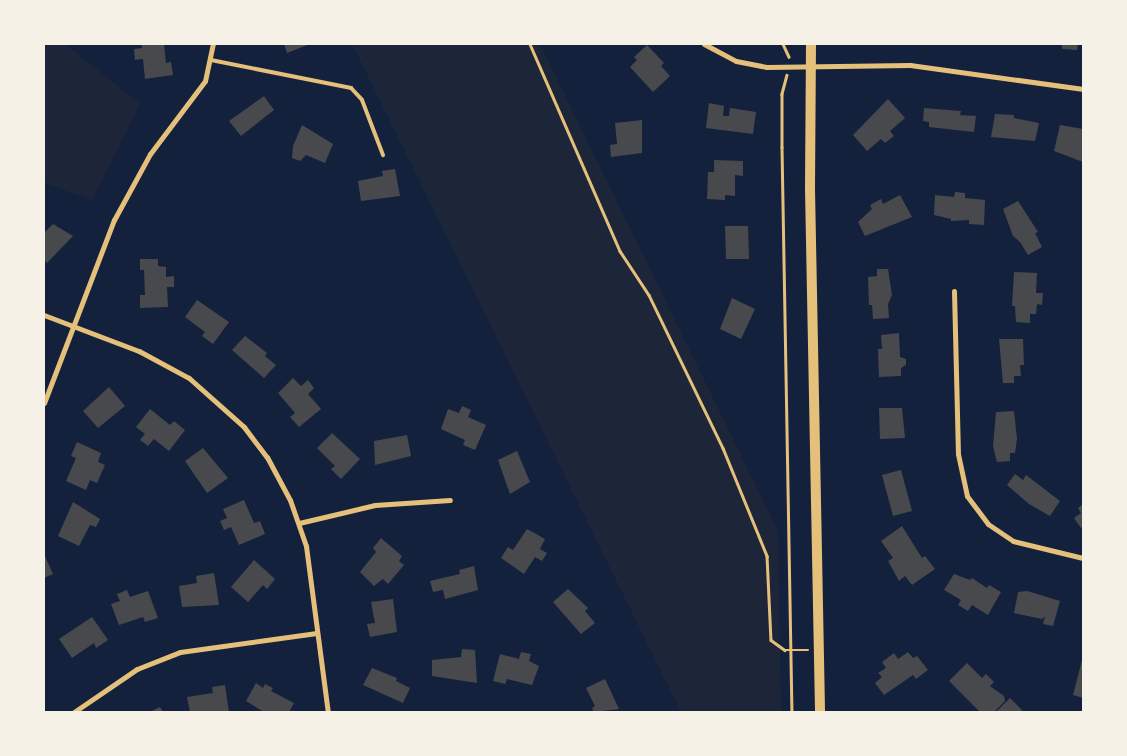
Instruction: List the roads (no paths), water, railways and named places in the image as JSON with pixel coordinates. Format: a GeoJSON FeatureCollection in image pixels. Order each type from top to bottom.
{"type":"FeatureCollection","features":[{"type":"Feature","properties":{"kind":"main road"},"geometry":{"type":"LineString","coordinates":[[811,44],[820,712]]}},
{"type":"Feature","properties":{"kind":"street"},"geometry":{"type":"LineString","coordinates":[[44,403],[129,189],[150,154],[194,99],[205,81],[213,44]]}},
{"type":"Feature","properties":{"kind":"street"},"geometry":{"type":"LineString","coordinates":[[704,44],[736,60],[788,68],[910,65],[1083,89]]}},
{"type":"Feature","properties":{"kind":"street"},"geometry":{"type":"LineString","coordinates":[[954,290],[958,454],[967,496],[988,524],[1012,541],[1083,558]]}},
{"type":"Feature","properties":{"kind":"street"},"geometry":{"type":"LineString","coordinates":[[44,315],[161,361],[215,398],[244,427],[266,457],[299,523],[306,546],[328,712]]}},
{"type":"Feature","properties":{"kind":"street"},"geometry":{"type":"LineString","coordinates":[[299,523],[375,505],[450,500]]}},
{"type":"Feature","properties":{"kind":"street"},"geometry":{"type":"LineString","coordinates":[[74,712],[136,669],[180,652],[318,633]]}},
{"type":"Feature","properties":{"kind":"lane"},"geometry":{"type":"LineString","coordinates":[[211,60],[351,88],[362,100],[383,155]]}}]}
